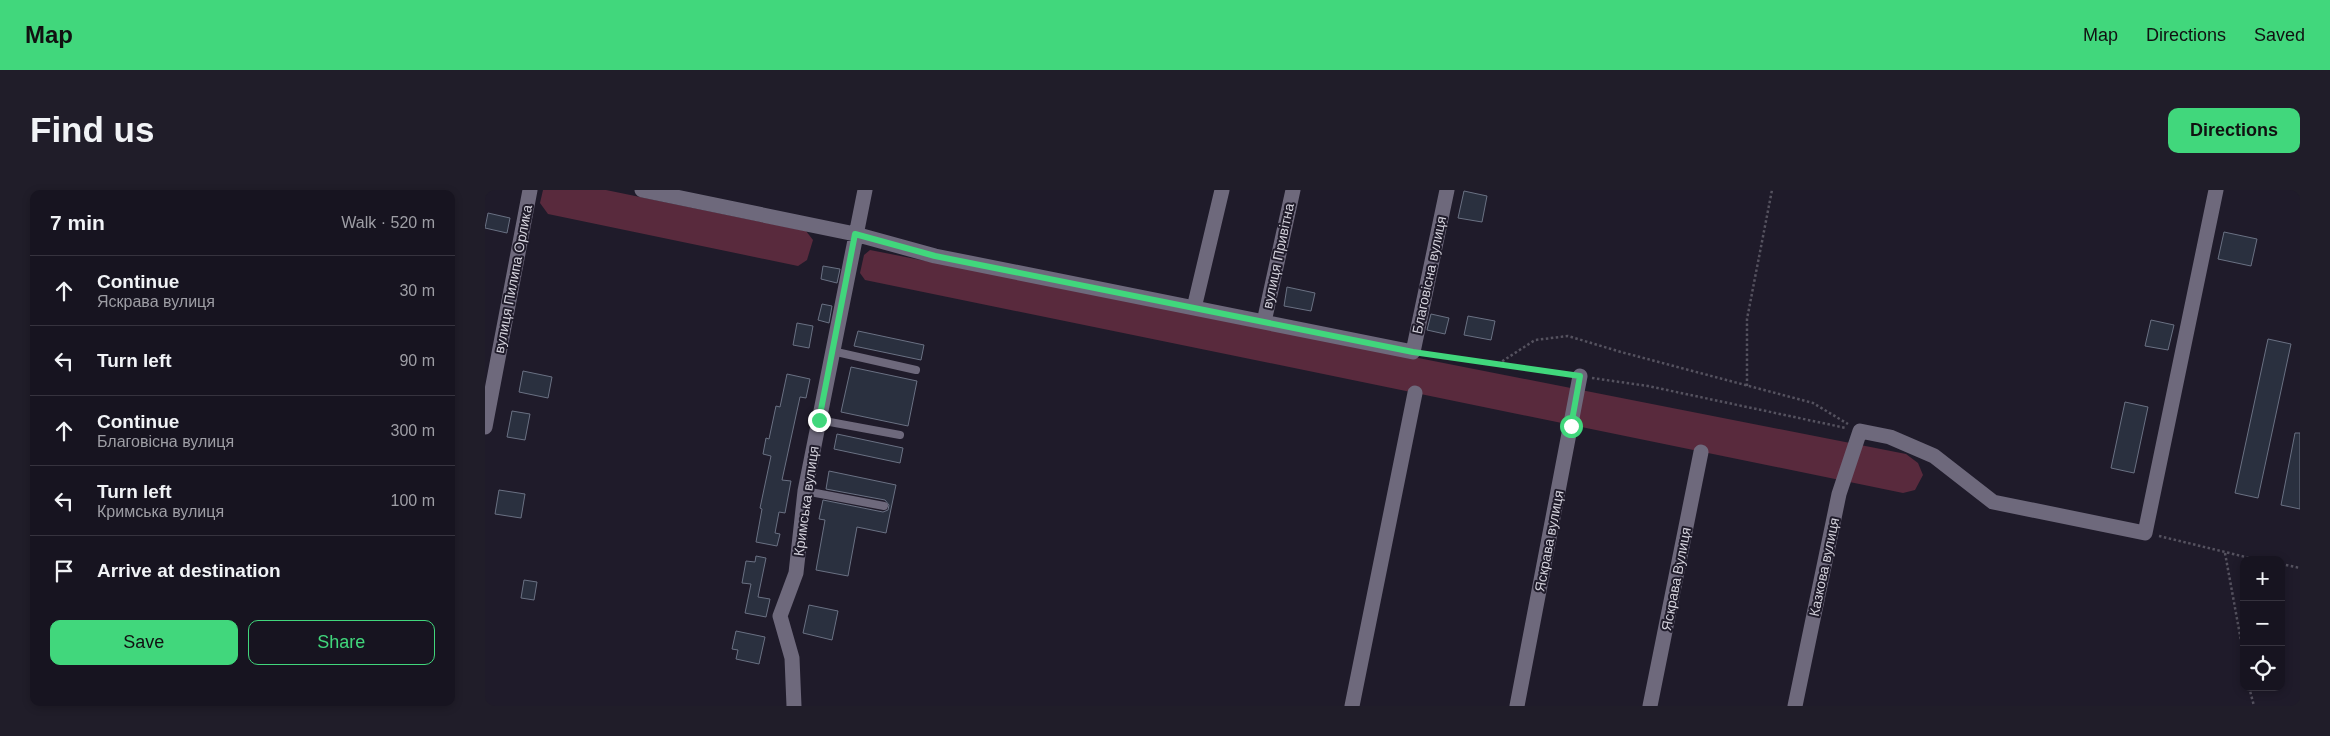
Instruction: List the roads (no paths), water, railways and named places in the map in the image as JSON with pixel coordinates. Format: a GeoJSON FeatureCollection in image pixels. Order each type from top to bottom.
{"type":"FeatureCollection","features":[{"type":"Feature","properties":{"kind":"street","name":"вулиця Пилипа Орлика"},"geometry":{"type":"LineString","coordinates":[[485,427],[530,190]]}},
{"type":"Feature","properties":{"kind":"street","name":"Благовісна вулиця"},"geometry":{"type":"LineString","coordinates":[[642,190],[855,234],[935,256],[1413,352],[1447,190]]}},
{"type":"Feature","properties":{"kind":"street","name":"Кримська вулиця"},"geometry":{"type":"LineString","coordinates":[[794,706],[792,658],[780,616],[796,573],[805,491],[865,190]]}},
{"type":"Feature","properties":{"kind":"street"},"geometry":{"type":"LineString","coordinates":[[1194,308],[1222,190]]}},
{"type":"Feature","properties":{"kind":"street","name":"вулиця Привітна"},"geometry":{"type":"LineString","coordinates":[[1264,322],[1293,190]]}},
{"type":"Feature","properties":{"kind":"street","name":"Казкова вулиця"},"geometry":{"type":"LineString","coordinates":[[1795,706],[1839,494],[1860,431],[1890,437],[1934,456],[1993,502],[2145,533],[2216,190]]}},
{"type":"Feature","properties":{"kind":"street","name":"Яскрава вулиця"},"geometry":{"type":"LineString","coordinates":[[1517,706],[1580,376]]}},
{"type":"Feature","properties":{"kind":"street"},"geometry":{"type":"LineString","coordinates":[[1352,706],[1415,393]]}},
{"type":"Feature","properties":{"kind":"street","name":"Яскрава Вулиця"},"geometry":{"type":"LineString","coordinates":[[1650,706],[1701,452]]}},
{"type":"Feature","properties":{"kind":"lane"},"geometry":{"type":"LineString","coordinates":[[832,352],[916,370]]}},
{"type":"Feature","properties":{"kind":"lane"},"geometry":{"type":"LineString","coordinates":[[819,420],[899,435]]}},
{"type":"Feature","properties":{"kind":"lane"},"geometry":{"type":"LineString","coordinates":[[805,491],[885,506]]}}]}
